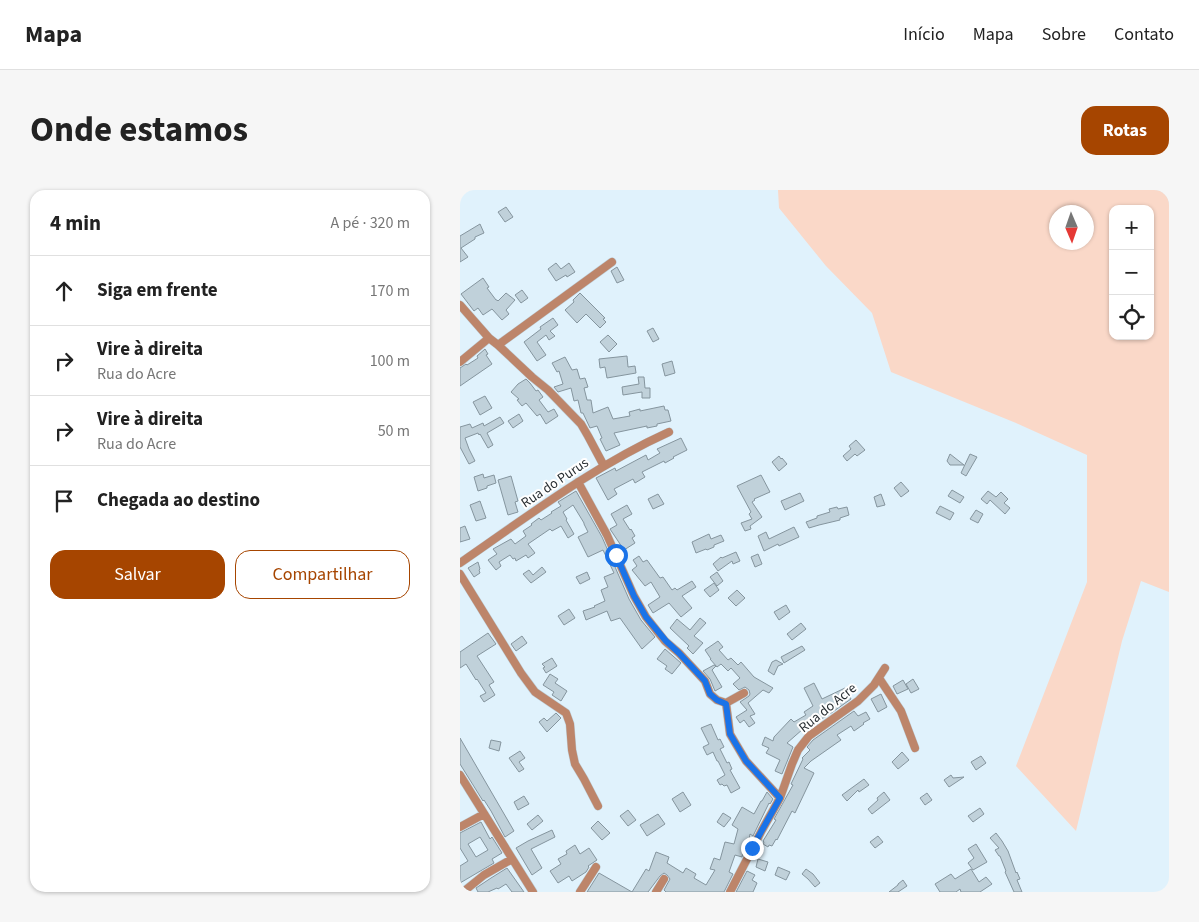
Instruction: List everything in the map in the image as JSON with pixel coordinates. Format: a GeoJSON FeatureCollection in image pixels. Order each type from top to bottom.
{"type":"FeatureCollection","features":[{"type":"Feature","properties":{"kind":"street"},"geometry":{"type":"LineString","coordinates":[[498,345],[612,262]]}},
{"type":"Feature","properties":{"kind":"street"},"geometry":{"type":"LineString","coordinates":[[460,305],[489,338],[548,390],[580,424],[604,466]]}},
{"type":"Feature","properties":{"kind":"street"},"geometry":{"type":"LineString","coordinates":[[460,362],[489,338]]}},
{"type":"Feature","properties":{"kind":"street","name":"Rua do Purus"},"geometry":{"type":"LineString","coordinates":[[460,563],[578,482],[644,443],[669,432]]}},
{"type":"Feature","properties":{"kind":"street"},"geometry":{"type":"LineString","coordinates":[[578,482],[607,535],[634,596],[646,617],[666,641],[705,681],[710,694],[726,704]]}},
{"type":"Feature","properties":{"kind":"street"},"geometry":{"type":"LineString","coordinates":[[460,574],[520,673],[535,692],[566,713],[570,724],[575,764],[598,806]]}},
{"type":"Feature","properties":{"kind":"street","name":"Rua do Acre"},"geometry":{"type":"LineString","coordinates":[[730,892],[780,798],[798,750],[809,736],[853,706],[870,690],[884,668]]}},
{"type":"Feature","properties":{"kind":"street"},"geometry":{"type":"LineString","coordinates":[[879,678],[901,711],[915,748]]}},
{"type":"Feature","properties":{"kind":"street"},"geometry":{"type":"LineString","coordinates":[[726,704],[744,693]]}},
{"type":"Feature","properties":{"kind":"street"},"geometry":{"type":"LineString","coordinates":[[726,704],[730,734],[746,761],[780,798]]}},
{"type":"Feature","properties":{"kind":"street"},"geometry":{"type":"LineString","coordinates":[[460,775],[533,892]]}},
{"type":"Feature","properties":{"kind":"street"},"geometry":{"type":"LineString","coordinates":[[460,827],[484,814]]}},
{"type":"Feature","properties":{"kind":"street"},"geometry":{"type":"LineString","coordinates":[[463,892],[484,875],[512,859]]}},
{"type":"Feature","properties":{"kind":"street"},"geometry":{"type":"LineString","coordinates":[[580,892],[596,867]]}},
{"type":"Feature","properties":{"kind":"street"},"geometry":{"type":"LineString","coordinates":[[656,892],[664,879]]}},
{"type":"Feature","properties":{"kind":"shaded area"},"geometry":{"type":"Polygon","coordinates":[[[778,190],[1169,190],[1169,592],[1141,581],[1122,641],[1076,831],[1016,766],[1087,582],[1087,455],[1016,423],[891,372],[872,313],[826,266],[779,208],[778,190]]]}},
{"type":"Feature","properties":{"kind":"building"},"geometry":{"type":"Polygon","coordinates":[[[506,207],[513,217],[505,222],[498,212],[506,207]]]}},
{"type":"Feature","properties":{"kind":"building"},"geometry":{"type":"Polygon","coordinates":[[[480,224],[484,233],[475,237],[475,239],[461,248],[468,257],[460,262],[460,236],[480,224]]]}},
{"type":"Feature","properties":{"kind":"building"},"geometry":{"type":"Polygon","coordinates":[[[556,263],[561,269],[569,263],[575,272],[556,281],[548,269],[556,263]]]}},
{"type":"Feature","properties":{"kind":"building"},"geometry":{"type":"Polygon","coordinates":[[[617,267],[624,280],[617,283],[611,271],[617,267]]]}},
{"type":"Feature","properties":{"kind":"building"},"geometry":{"type":"Polygon","coordinates":[[[483,278],[489,287],[487,288],[496,300],[498,301],[506,293],[515,300],[506,310],[509,314],[502,320],[492,309],[483,315],[478,308],[474,311],[461,294],[483,278]]]}},
{"type":"Feature","properties":{"kind":"building"},"geometry":{"type":"Polygon","coordinates":[[[522,290],[528,298],[521,303],[515,295],[522,290]]]}},
{"type":"Feature","properties":{"kind":"building"},"geometry":{"type":"Polygon","coordinates":[[[580,293],[605,318],[603,319],[606,322],[600,328],[586,314],[577,323],[565,310],[580,293]]]}},
{"type":"Feature","properties":{"kind":"building"},"geometry":{"type":"Polygon","coordinates":[[[553,318],[558,325],[550,331],[555,336],[549,340],[546,335],[537,342],[546,355],[537,361],[524,342],[553,318]]]}},
{"type":"Feature","properties":{"kind":"building"},"geometry":{"type":"Polygon","coordinates":[[[653,328],[659,339],[653,342],[647,331],[653,328]]]}},
{"type":"Feature","properties":{"kind":"building"},"geometry":{"type":"Polygon","coordinates":[[[608,335],[617,344],[609,352],[600,342],[608,335]]]}},
{"type":"Feature","properties":{"kind":"building"},"geometry":{"type":"Polygon","coordinates":[[[485,349],[488,354],[486,355],[492,364],[460,386],[460,368],[478,358],[477,356],[485,349]]]}},
{"type":"Feature","properties":{"kind":"building"},"geometry":{"type":"Polygon","coordinates":[[[627,356],[628,367],[635,366],[636,373],[607,378],[605,367],[600,368],[599,359],[627,356]]]}},
{"type":"Feature","properties":{"kind":"building"},"geometry":{"type":"Polygon","coordinates":[[[565,357],[572,370],[577,369],[580,379],[585,378],[588,387],[584,388],[587,400],[591,400],[593,413],[608,407],[613,419],[630,416],[629,412],[640,409],[640,411],[664,406],[665,410],[668,410],[671,421],[657,424],[657,426],[647,428],[647,426],[614,433],[620,445],[606,451],[600,439],[602,438],[597,426],[590,428],[583,413],[581,413],[578,400],[574,401],[571,388],[558,392],[554,387],[563,384],[559,371],[557,372],[552,363],[565,357]]]}},
{"type":"Feature","properties":{"kind":"building"},"geometry":{"type":"Polygon","coordinates":[[[672,361],[675,373],[665,376],[662,364],[672,361]]]}},
{"type":"Feature","properties":{"kind":"building"},"geometry":{"type":"Polygon","coordinates":[[[638,377],[644,377],[645,388],[650,388],[650,398],[642,398],[642,392],[623,395],[622,387],[639,384],[638,377]]]}},
{"type":"Feature","properties":{"kind":"building"},"geometry":{"type":"Polygon","coordinates":[[[526,379],[543,397],[539,400],[548,412],[554,409],[558,416],[546,424],[540,414],[537,416],[526,403],[522,406],[517,400],[519,399],[511,392],[526,379]]]}},
{"type":"Feature","properties":{"kind":"building"},"geometry":{"type":"Polygon","coordinates":[[[485,396],[492,408],[480,415],[473,402],[485,396]]]}},
{"type":"Feature","properties":{"kind":"building"},"geometry":{"type":"Polygon","coordinates":[[[519,414],[523,421],[513,428],[508,421],[519,414]]]}},
{"type":"Feature","properties":{"kind":"building"},"geometry":{"type":"Polygon","coordinates":[[[500,417],[504,423],[487,433],[493,445],[488,448],[478,433],[465,438],[475,461],[469,464],[460,447],[460,427],[470,424],[472,428],[483,423],[484,426],[500,417]]]}},
{"type":"Feature","properties":{"kind":"building"},"geometry":{"type":"Polygon","coordinates":[[[681,438],[687,450],[665,463],[664,461],[642,472],[645,477],[635,483],[633,479],[614,489],[617,494],[608,500],[596,478],[615,468],[616,471],[646,455],[648,460],[660,453],[657,449],[681,438]]]}},
{"type":"Feature","properties":{"kind":"building"},"geometry":{"type":"Polygon","coordinates":[[[856,440],[865,450],[857,456],[855,454],[847,461],[843,456],[851,449],[849,446],[856,440]]]}},
{"type":"Feature","properties":{"kind":"building"},"geometry":{"type":"Polygon","coordinates":[[[950,454],[964,465],[950,465],[947,461],[950,454]]]}},
{"type":"Feature","properties":{"kind":"building"},"geometry":{"type":"Polygon","coordinates":[[[970,454],[977,457],[966,476],[961,473],[970,454]]]}},
{"type":"Feature","properties":{"kind":"building"},"geometry":{"type":"Polygon","coordinates":[[[779,456],[787,464],[779,471],[772,462],[779,456]]]}},
{"type":"Feature","properties":{"kind":"building"},"geometry":{"type":"Polygon","coordinates":[[[483,474],[484,478],[494,475],[496,483],[478,491],[474,477],[483,474]]]}},
{"type":"Feature","properties":{"kind":"building"},"geometry":{"type":"Polygon","coordinates":[[[761,475],[770,492],[754,499],[752,502],[762,517],[750,526],[751,529],[745,531],[741,523],[752,519],[749,514],[751,512],[737,486],[761,475]]]}},
{"type":"Feature","properties":{"kind":"building"},"geometry":{"type":"Polygon","coordinates":[[[511,476],[518,501],[515,502],[518,512],[508,515],[498,480],[511,476]]]}},
{"type":"Feature","properties":{"kind":"building"},"geometry":{"type":"Polygon","coordinates":[[[901,482],[909,491],[901,497],[894,488],[901,482]]]}},
{"type":"Feature","properties":{"kind":"building"},"geometry":{"type":"Polygon","coordinates":[[[952,490],[964,497],[960,503],[948,496],[952,490]]]}},
{"type":"Feature","properties":{"kind":"building"},"geometry":{"type":"Polygon","coordinates":[[[576,491],[602,537],[629,599],[641,620],[655,637],[642,649],[620,618],[611,621],[607,611],[586,620],[583,611],[605,601],[601,590],[608,587],[604,577],[614,573],[603,550],[588,557],[578,537],[588,532],[573,505],[563,512],[574,534],[568,538],[561,526],[552,531],[550,529],[528,544],[535,553],[528,558],[526,555],[516,561],[510,555],[499,562],[501,566],[496,570],[488,560],[497,554],[493,549],[511,539],[515,544],[526,536],[523,531],[531,524],[539,518],[541,520],[552,513],[561,506],[558,502],[576,491]]]}},
{"type":"Feature","properties":{"kind":"building"},"geometry":{"type":"Polygon","coordinates":[[[988,491],[996,497],[1001,492],[1008,499],[1004,503],[1010,508],[1005,514],[990,500],[987,504],[981,499],[988,491]]]}},
{"type":"Feature","properties":{"kind":"building"},"geometry":{"type":"Polygon","coordinates":[[[800,493],[804,501],[785,510],[781,501],[800,493]]]}},
{"type":"Feature","properties":{"kind":"building"},"geometry":{"type":"Polygon","coordinates":[[[658,494],[664,504],[653,509],[648,499],[658,494]]]}},
{"type":"Feature","properties":{"kind":"building"},"geometry":{"type":"Polygon","coordinates":[[[881,494],[885,505],[877,507],[874,497],[881,494]]]}},
{"type":"Feature","properties":{"kind":"building"},"geometry":{"type":"Polygon","coordinates":[[[480,501],[486,518],[476,521],[470,505],[480,501]]]}},
{"type":"Feature","properties":{"kind":"building"},"geometry":{"type":"Polygon","coordinates":[[[627,505],[632,514],[623,519],[635,536],[632,538],[635,543],[624,550],[610,529],[617,525],[611,514],[627,505]]]}},
{"type":"Feature","properties":{"kind":"building"},"geometry":{"type":"Polygon","coordinates":[[[940,506],[954,513],[950,520],[936,513],[940,506]]]}},
{"type":"Feature","properties":{"kind":"building"},"geometry":{"type":"Polygon","coordinates":[[[837,507],[838,509],[847,507],[849,515],[840,518],[840,520],[809,528],[806,522],[830,512],[829,509],[837,507]]]}},
{"type":"Feature","properties":{"kind":"building"},"geometry":{"type":"Polygon","coordinates":[[[976,510],[983,514],[978,523],[970,519],[976,510]]]}},
{"type":"Feature","properties":{"kind":"building"},"geometry":{"type":"Polygon","coordinates":[[[465,526],[470,539],[460,542],[460,528],[465,526]]]}},
{"type":"Feature","properties":{"kind":"building"},"geometry":{"type":"Polygon","coordinates":[[[794,527],[799,537],[764,551],[758,536],[766,532],[769,539],[794,527]]]}},
{"type":"Feature","properties":{"kind":"building"},"geometry":{"type":"Polygon","coordinates":[[[709,534],[711,539],[721,535],[724,541],[707,550],[696,553],[692,542],[709,534]]]}},
{"type":"Feature","properties":{"kind":"building"},"geometry":{"type":"Polygon","coordinates":[[[736,552],[740,561],[733,564],[732,561],[718,571],[713,564],[721,557],[736,552]]]}},
{"type":"Feature","properties":{"kind":"building"},"geometry":{"type":"Polygon","coordinates":[[[758,554],[762,564],[755,567],[751,557],[758,554]]]}},
{"type":"Feature","properties":{"kind":"building"},"geometry":{"type":"Polygon","coordinates":[[[639,556],[643,562],[647,560],[660,578],[663,577],[672,590],[675,588],[677,590],[692,581],[696,587],[682,596],[692,608],[681,617],[669,603],[653,613],[648,605],[660,597],[651,582],[645,586],[632,570],[637,566],[633,560],[639,556]]]}},
{"type":"Feature","properties":{"kind":"building"},"geometry":{"type":"Polygon","coordinates":[[[478,562],[480,573],[474,577],[468,568],[478,562]]]}},
{"type":"Feature","properties":{"kind":"building"},"geometry":{"type":"Polygon","coordinates":[[[542,567],[546,572],[531,583],[523,574],[529,570],[533,575],[542,567]]]}},
{"type":"Feature","properties":{"kind":"building"},"geometry":{"type":"Polygon","coordinates":[[[587,572],[590,579],[580,584],[576,577],[587,572]]]}},
{"type":"Feature","properties":{"kind":"building"},"geometry":{"type":"Polygon","coordinates":[[[717,572],[723,581],[717,586],[710,577],[717,572]]]}},
{"type":"Feature","properties":{"kind":"building"},"geometry":{"type":"Polygon","coordinates":[[[714,583],[719,590],[710,597],[704,590],[714,583]]]}},
{"type":"Feature","properties":{"kind":"building"},"geometry":{"type":"Polygon","coordinates":[[[737,590],[745,598],[736,606],[728,598],[737,590]]]}},
{"type":"Feature","properties":{"kind":"building"},"geometry":{"type":"Polygon","coordinates":[[[786,605],[790,612],[779,620],[774,612],[786,605]]]}},
{"type":"Feature","properties":{"kind":"building"},"geometry":{"type":"Polygon","coordinates":[[[569,609],[575,618],[564,625],[558,616],[569,609]]]}},
{"type":"Feature","properties":{"kind":"building"},"geometry":{"type":"Polygon","coordinates":[[[700,618],[706,623],[694,636],[703,643],[693,654],[687,648],[689,646],[670,628],[677,619],[690,630],[700,618]]]}},
{"type":"Feature","properties":{"kind":"building"},"geometry":{"type":"Polygon","coordinates":[[[801,623],[806,629],[792,640],[787,634],[801,623]]]}},
{"type":"Feature","properties":{"kind":"building"},"geometry":{"type":"Polygon","coordinates":[[[488,633],[496,644],[477,656],[494,682],[489,685],[495,695],[484,702],[480,696],[486,693],[477,679],[466,664],[460,668],[460,652],[488,633]]]}},
{"type":"Feature","properties":{"kind":"building"},"geometry":{"type":"Polygon","coordinates":[[[522,636],[527,643],[516,651],[511,644],[522,636]]]}},
{"type":"Feature","properties":{"kind":"building"},"geometry":{"type":"Polygon","coordinates":[[[718,641],[723,647],[719,650],[728,660],[731,658],[738,665],[741,662],[754,677],[773,688],[769,693],[763,690],[748,703],[755,714],[750,716],[755,723],[749,727],[744,720],[740,723],[736,717],[747,710],[740,702],[749,696],[749,690],[745,687],[739,690],[733,684],[740,678],[731,668],[728,671],[721,664],[717,667],[705,650],[718,641]]]}},
{"type":"Feature","properties":{"kind":"building"},"geometry":{"type":"Polygon","coordinates":[[[802,646],[805,650],[784,663],[781,657],[802,646]]]}},
{"type":"Feature","properties":{"kind":"building"},"geometry":{"type":"Polygon","coordinates":[[[665,649],[681,663],[672,674],[665,669],[667,666],[657,659],[665,649]]]}},
{"type":"Feature","properties":{"kind":"building"},"geometry":{"type":"Polygon","coordinates":[[[552,658],[557,666],[546,673],[543,668],[545,667],[542,664],[552,658]]]}},
{"type":"Feature","properties":{"kind":"building"},"geometry":{"type":"Polygon","coordinates":[[[776,660],[783,664],[778,666],[774,675],[768,671],[772,662],[776,660]]]}},
{"type":"Feature","properties":{"kind":"building"},"geometry":{"type":"Polygon","coordinates":[[[714,665],[716,666],[712,670],[722,687],[715,691],[710,679],[703,671],[714,665]]]}},
{"type":"Feature","properties":{"kind":"building"},"geometry":{"type":"Polygon","coordinates":[[[550,674],[558,679],[555,683],[567,691],[561,701],[552,695],[554,692],[543,685],[550,674]]]}},
{"type":"Feature","properties":{"kind":"building"},"geometry":{"type":"Polygon","coordinates":[[[913,679],[919,689],[911,693],[906,684],[913,679]]]}},
{"type":"Feature","properties":{"kind":"building"},"geometry":{"type":"Polygon","coordinates":[[[903,680],[908,689],[897,694],[893,686],[903,680]]]}},
{"type":"Feature","properties":{"kind":"building"},"geometry":{"type":"Polygon","coordinates":[[[814,683],[822,699],[845,688],[851,699],[827,716],[803,729],[787,743],[793,747],[782,774],[775,771],[780,760],[766,753],[769,748],[762,745],[765,737],[773,741],[774,737],[791,719],[794,722],[806,715],[804,712],[813,706],[804,688],[814,683]]]}},
{"type":"Feature","properties":{"kind":"building"},"geometry":{"type":"Polygon","coordinates":[[[881,694],[887,707],[878,712],[871,699],[881,694]]]}},
{"type":"Feature","properties":{"kind":"building"},"geometry":{"type":"Polygon","coordinates":[[[854,711],[858,716],[866,712],[870,719],[854,731],[851,726],[837,735],[841,740],[804,768],[814,773],[795,813],[792,811],[772,846],[769,845],[768,847],[763,844],[776,820],[774,819],[793,785],[791,784],[802,758],[810,750],[807,747],[813,740],[854,711]]]}},
{"type":"Feature","properties":{"kind":"building"},"geometry":{"type":"Polygon","coordinates":[[[556,713],[561,718],[547,732],[539,722],[544,718],[547,721],[556,713]]]}},
{"type":"Feature","properties":{"kind":"building"},"geometry":{"type":"Polygon","coordinates":[[[711,724],[718,740],[720,739],[724,747],[720,749],[727,763],[729,762],[732,769],[730,770],[740,788],[731,793],[727,785],[720,785],[717,780],[725,775],[713,752],[707,755],[703,747],[709,744],[701,728],[711,724]]]}},
{"type":"Feature","properties":{"kind":"building"},"geometry":{"type":"Polygon","coordinates":[[[460,738],[514,831],[505,837],[491,811],[460,764],[460,738]]]}},
{"type":"Feature","properties":{"kind":"building"},"geometry":{"type":"Polygon","coordinates":[[[491,740],[501,742],[499,751],[489,748],[491,740]]]}},
{"type":"Feature","properties":{"kind":"building"},"geometry":{"type":"Polygon","coordinates":[[[520,751],[525,758],[519,762],[524,769],[519,772],[509,758],[520,751]]]}},
{"type":"Feature","properties":{"kind":"building"},"geometry":{"type":"Polygon","coordinates":[[[902,752],[909,760],[898,769],[892,762],[902,752]]]}},
{"type":"Feature","properties":{"kind":"building"},"geometry":{"type":"Polygon","coordinates":[[[981,756],[986,763],[976,770],[971,762],[981,756]]]}},
{"type":"Feature","properties":{"kind":"building"},"geometry":{"type":"Polygon","coordinates":[[[951,775],[953,778],[964,777],[949,787],[944,780],[951,775]]]}},
{"type":"Feature","properties":{"kind":"building"},"geometry":{"type":"Polygon","coordinates":[[[864,779],[869,785],[859,792],[858,790],[847,801],[842,795],[864,779]]]}},
{"type":"Feature","properties":{"kind":"building"},"geometry":{"type":"Polygon","coordinates":[[[683,792],[691,805],[680,812],[672,799],[683,792]]]}},
{"type":"Feature","properties":{"kind":"building"},"geometry":{"type":"Polygon","coordinates":[[[767,792],[773,799],[769,803],[753,836],[750,834],[748,845],[745,844],[742,857],[735,855],[729,872],[733,874],[724,892],[666,892],[664,890],[670,879],[664,873],[648,892],[632,892],[646,869],[649,871],[656,852],[669,857],[667,863],[683,873],[686,868],[696,874],[694,878],[706,885],[715,870],[710,869],[714,858],[720,860],[725,842],[734,844],[738,829],[732,825],[742,807],[754,814],[767,792]]]}},
{"type":"Feature","properties":{"kind":"building"},"geometry":{"type":"Polygon","coordinates":[[[884,792],[890,800],[872,814],[868,809],[884,792]]]}},
{"type":"Feature","properties":{"kind":"building"},"geometry":{"type":"Polygon","coordinates":[[[927,793],[932,800],[925,805],[920,798],[927,793]]]}},
{"type":"Feature","properties":{"kind":"building"},"geometry":{"type":"Polygon","coordinates":[[[524,796],[529,804],[518,810],[514,802],[524,796]]]}},
{"type":"Feature","properties":{"kind":"building"},"geometry":{"type":"Polygon","coordinates":[[[980,808],[984,814],[973,822],[968,816],[980,808]]]}},
{"type":"Feature","properties":{"kind":"building"},"geometry":{"type":"Polygon","coordinates":[[[628,810],[636,820],[628,826],[620,816],[628,810]]]}},
{"type":"Feature","properties":{"kind":"building"},"geometry":{"type":"Polygon","coordinates":[[[723,813],[731,818],[724,827],[717,822],[723,813]]]}},
{"type":"Feature","properties":{"kind":"building"},"geometry":{"type":"Polygon","coordinates":[[[658,814],[665,824],[647,836],[640,825],[658,814]]]}},
{"type":"Feature","properties":{"kind":"building"},"geometry":{"type":"Polygon","coordinates":[[[538,815],[543,821],[532,830],[527,824],[538,815]]]}},
{"type":"Feature","properties":{"kind":"building"},"geometry":{"type":"Polygon","coordinates":[[[598,821],[610,833],[602,840],[591,828],[598,821]]]}},
{"type":"Feature","properties":{"kind":"building"},"geometry":{"type":"Polygon","coordinates":[[[481,822],[490,839],[492,837],[502,853],[492,859],[494,863],[460,883],[460,866],[468,861],[460,848],[460,833],[481,822]],[[480,837],[468,844],[476,857],[488,850],[480,837]]]}},
{"type":"Feature","properties":{"kind":"building"},"geometry":{"type":"Polygon","coordinates":[[[552,830],[555,837],[531,849],[542,868],[532,875],[516,848],[552,830]]]}},
{"type":"Feature","properties":{"kind":"building"},"geometry":{"type":"Polygon","coordinates":[[[996,833],[1008,851],[1020,879],[1017,880],[1022,892],[1014,892],[1000,856],[995,850],[999,848],[990,838],[996,833]]]}},
{"type":"Feature","properties":{"kind":"building"},"geometry":{"type":"Polygon","coordinates":[[[878,836],[883,842],[875,848],[870,842],[878,836]]]}},
{"type":"Feature","properties":{"kind":"building"},"geometry":{"type":"Polygon","coordinates":[[[976,844],[987,862],[973,870],[968,863],[974,858],[968,849],[976,844]]]}},
{"type":"Feature","properties":{"kind":"building"},"geometry":{"type":"Polygon","coordinates":[[[575,845],[580,854],[589,848],[597,860],[588,866],[586,872],[572,881],[569,876],[558,883],[550,871],[561,864],[558,859],[567,854],[566,851],[575,845]]]}},
{"type":"Feature","properties":{"kind":"building"},"geometry":{"type":"Polygon","coordinates":[[[758,859],[768,862],[765,871],[756,867],[758,859]]]}},
{"type":"Feature","properties":{"kind":"building"},"geometry":{"type":"Polygon","coordinates":[[[778,867],[790,872],[786,880],[775,875],[778,867]]]}},
{"type":"Feature","properties":{"kind":"building"},"geometry":{"type":"Polygon","coordinates":[[[507,868],[524,892],[512,892],[506,884],[488,892],[478,892],[476,888],[507,868]]]}},
{"type":"Feature","properties":{"kind":"building"},"geometry":{"type":"Polygon","coordinates":[[[806,869],[820,883],[815,887],[802,874],[806,869]]]}},
{"type":"Feature","properties":{"kind":"building"},"geometry":{"type":"Polygon","coordinates":[[[971,869],[979,882],[986,877],[992,884],[980,892],[961,892],[960,889],[956,892],[940,892],[935,884],[951,874],[955,879],[971,869]]]}},
{"type":"Feature","properties":{"kind":"building"},"geometry":{"type":"Polygon","coordinates":[[[747,871],[755,875],[752,880],[757,883],[753,892],[736,892],[747,871]]]}},
{"type":"Feature","properties":{"kind":"building"},"geometry":{"type":"Polygon","coordinates":[[[599,873],[632,892],[587,892],[599,873]]]}},
{"type":"Feature","properties":{"kind":"building"},"geometry":{"type":"Polygon","coordinates":[[[903,880],[907,886],[898,892],[889,892],[898,885],[903,880]]]}},
{"type":"Feature","properties":{"kind":"route"},"geometry":{"type":"LineString","coordinates":[[616,555],[634,596],[646,617],[660,635],[698,672],[705,681],[710,694],[726,704],[730,734],[746,761],[780,798],[752,848]]}}]}
